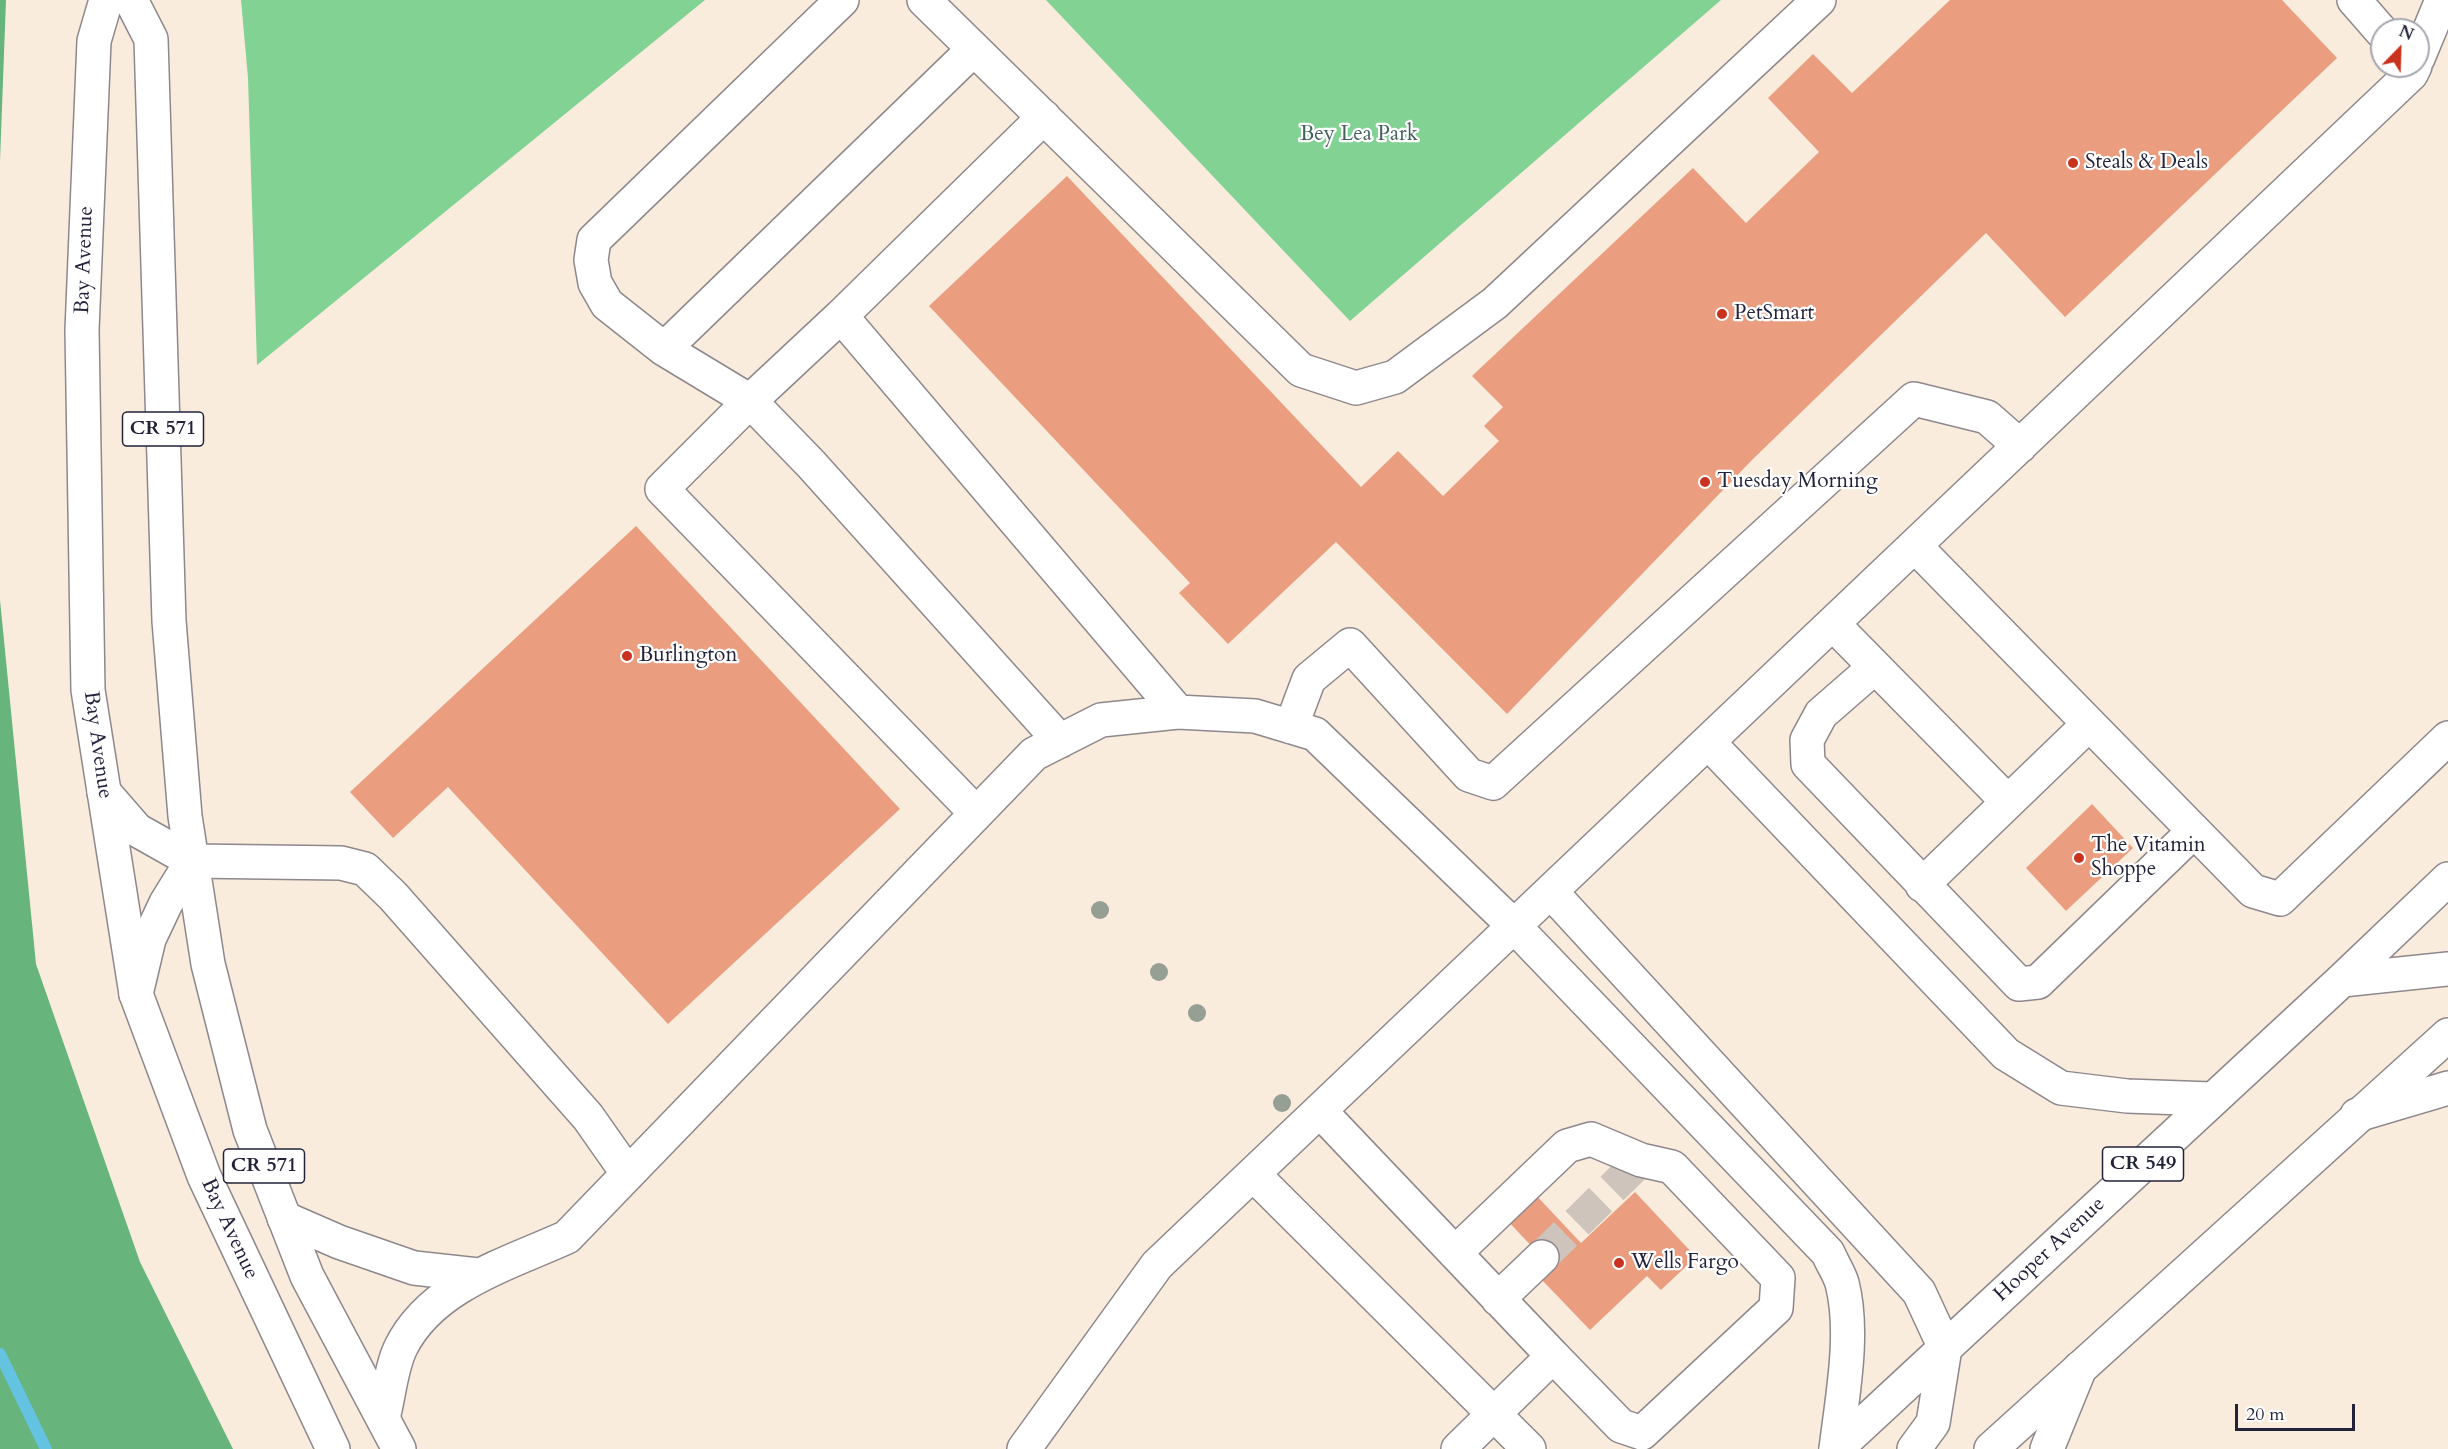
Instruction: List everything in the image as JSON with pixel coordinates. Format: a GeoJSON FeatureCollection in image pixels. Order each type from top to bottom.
{"type":"FeatureCollection","features":[{"type":"Feature","properties":{"kind":"main road","name":"Bay Avenue"},"geometry":{"type":"LineString","coordinates":[[106,0],[94,41],[82,330],[88,690],[136,994],[204,1176],[333,1449]]}},
{"type":"Feature","properties":{"kind":"main road","name":"CR 571"},"geometry":{"type":"LineString","coordinates":[[131,0],[151,39],[169,621],[185,816],[208,964],[247,1119],[284,1218],[307,1276],[399,1449]]}},
{"type":"Feature","properties":{"kind":"main road"},"geometry":{"type":"LineString","coordinates":[[842,0],[594,240],[591,260],[595,284],[607,304],[664,349],[750,401],[811,464],[1060,741]]}},
{"type":"Feature","properties":{"kind":"main road"},"geometry":{"type":"LineString","coordinates":[[924,0],[1301,370],[1356,388],[1395,377],[1495,303],[1819,0]]}},
{"type":"Feature","properties":{"kind":"main road"},"geometry":{"type":"LineString","coordinates":[[2354,0],[2370,18]]}},
{"type":"Feature","properties":{"kind":"main road"},"geometry":{"type":"LineString","coordinates":[[2430,38],[2442,18]]}},
{"type":"Feature","properties":{"kind":"main road"},"geometry":{"type":"LineString","coordinates":[[664,349],[974,49]]}},
{"type":"Feature","properties":{"kind":"main road"},"geometry":{"type":"LineString","coordinates":[[1024,1449],[1157,1265],[2407,78]]}},
{"type":"Feature","properties":{"kind":"main road"},"geometry":{"type":"LineString","coordinates":[[976,813],[662,489],[1044,117]]}},
{"type":"Feature","properties":{"kind":"main road"},"geometry":{"type":"LineString","coordinates":[[841,316],[1178,712]]}},
{"type":"Feature","properties":{"kind":"main road"},"geometry":{"type":"LineString","coordinates":[[1291,727],[1309,679],[1350,645],[1469,775],[1493,783],[1914,399],[1987,417],[2020,446]]}},
{"type":"Feature","properties":{"kind":"main road"},"geometry":{"type":"LineString","coordinates":[[1915,546],[2253,891],[2280,899],[2448,738]]}},
{"type":"Feature","properties":{"kind":"main road"},"geometry":{"type":"LineString","coordinates":[[1833,624],[2008,802]]}},
{"type":"Feature","properties":{"kind":"main road"},"geometry":{"type":"LineString","coordinates":[[1875,667],[1821,714],[1807,740],[1808,764],[2019,984],[2038,982],[2194,831]]}},
{"type":"Feature","properties":{"kind":"main road"},"geometry":{"type":"LineString","coordinates":[[383,1418],[400,1348],[423,1314],[478,1275],[567,1238],[1034,754],[1101,720],[1178,712],[1256,717],[1315,734],[1514,926],[1828,1253],[1842,1282],[1845,1311],[1846,1362],[1836,1449]]}},
{"type":"Feature","properties":{"kind":"main road"},"geometry":{"type":"LineString","coordinates":[[1922,885],[2089,724]]}},
{"type":"Feature","properties":{"kind":"main road"},"geometry":{"type":"LineString","coordinates":[[1708,742],[2006,1054],[2061,1088],[2127,1096],[2212,1100]]}},
{"type":"Feature","properties":{"kind":"main road"},"geometry":{"type":"LineString","coordinates":[[104,792],[137,830],[192,861],[341,863],[366,869],[393,896],[588,1117],[628,1173]]}},
{"type":"Feature","properties":{"kind":"main road"},"geometry":{"type":"LineString","coordinates":[[136,994],[149,939],[166,903],[192,861]]}},
{"type":"Feature","properties":{"kind":"main road","name":"Hooper Avenue"},"geometry":{"type":"LineString","coordinates":[[1836,1449],[2448,879]]}},
{"type":"Feature","properties":{"kind":"main road"},"geometry":{"type":"LineString","coordinates":[[1551,892],[1919,1292],[1945,1348],[1933,1423],[1914,1449]]}},
{"type":"Feature","properties":{"kind":"main road"},"geometry":{"type":"LineString","coordinates":[[2342,980],[2448,969]]}},
{"type":"Feature","properties":{"kind":"main road"},"geometry":{"type":"LineString","coordinates":[[1991,1449],[2357,1115],[2448,1035]]}},
{"type":"Feature","properties":{"kind":"main road"},"geometry":{"type":"LineString","coordinates":[[2357,1115],[2448,1088]]}},
{"type":"Feature","properties":{"kind":"main road"},"geometry":{"type":"LineString","coordinates":[[1320,1111],[1498,1299],[1621,1426],[1642,1433],[1776,1308],[1778,1278],[1672,1167],[1641,1160],[1591,1139],[1567,1146],[1455,1253]]}},
{"type":"Feature","properties":{"kind":"main road"},"geometry":{"type":"LineString","coordinates":[[1253,1174],[1529,1449]]}},
{"type":"Feature","properties":{"kind":"main road"},"geometry":{"type":"LineString","coordinates":[[284,1218],[339,1242],[414,1268],[478,1275]]}},
{"type":"Feature","properties":{"kind":"main road"},"geometry":{"type":"LineString","coordinates":[[1498,1299],[1542,1257]]}},
{"type":"Feature","properties":{"kind":"main road"},"geometry":{"type":"LineString","coordinates":[[1458,1449],[1553,1356]]}},
{"type":"Feature","properties":{"kind":"main road"},"geometry":{"type":"LineString","coordinates":[[2047,1449],[2080,1368]]}},
{"type":"Feature","properties":{"kind":"green space"},"geometry":{"type":"Polygon","coordinates":[[[0,0],[6,0],[0,161],[0,0]]]}},
{"type":"Feature","properties":{"kind":"green space"},"geometry":{"type":"Polygon","coordinates":[[[241,0],[705,0],[257,365],[248,78],[241,0]]]}},
{"type":"Feature","properties":{"kind":"green space","name":"Bey Lea Park"},"geometry":{"type":"Polygon","coordinates":[[[1046,0],[1721,0],[1350,321],[1046,0]]]}},
{"type":"Feature","properties":{"kind":"green space"},"geometry":{"type":"Polygon","coordinates":[[[0,600],[36,964],[140,1262],[233,1449],[0,1449],[0,600]]]}},
{"type":"Feature","properties":{"kind":"building"},"geometry":{"type":"Polygon","coordinates":[[[1950,0],[2282,0],[2337,58],[2065,317],[1986,233],[1752,460],[1507,714],[1336,542],[1228,644],[1179,593],[1190,583],[929,306],[1067,176],[1361,487],[1398,451],[1443,496],[1499,441],[1484,426],[1503,407],[1472,376],[1693,168],[1746,223],[1819,152],[1768,98],[1813,54],[1852,93],[1950,0]]]}},
{"type":"Feature","properties":{"kind":"building","name":"Burlington"},"geometry":{"type":"Polygon","coordinates":[[[636,526],[900,809],[668,1024],[448,787],[393,838],[350,792],[636,526]]]}},
{"type":"Feature","properties":{"kind":"building","name":"The Vitamin Shoppe"},"geometry":{"type":"Polygon","coordinates":[[[2092,804],[2133,848],[2066,911],[2026,868],[2092,804]]]}},
{"type":"Feature","properties":{"kind":"building","name":"Wells Fargo"},"geometry":{"type":"Polygon","coordinates":[[[1533,1192],[1581,1243],[1635,1192],[1696,1257],[1661,1290],[1647,1276],[1590,1330],[1542,1280],[1553,1269],[1505,1218],[1533,1192]]]}},
{"type":"Feature","properties":{"kind":"waterway"},"geometry":{"type":"LineString","coordinates":[[0,1354],[46,1449]]}},
{"type":"Feature","properties":{"kind":"tunnel"},"geometry":{"type":"LineString","coordinates":[[1542,1257],[1641,1160]]}},
{"type":"Feature","properties":{"kind":"place","name":"Steals & Deals"},"geometry":{"type":"Point","coordinates":[2073,163]}},
{"type":"Feature","properties":{"kind":"place","name":"PetSmart"},"geometry":{"type":"Point","coordinates":[1722,314]}},
{"type":"Feature","properties":{"kind":"place","name":"Tuesday Morning"},"geometry":{"type":"Point","coordinates":[1705,482]}},
{"type":"Feature","properties":{"kind":"place","name":"Burlington"},"geometry":{"type":"Point","coordinates":[627,656]}},
{"type":"Feature","properties":{"kind":"place","name":"The Vitamin Shoppe"},"geometry":{"type":"Point","coordinates":[2079,858]}},
{"type":"Feature","properties":{"kind":"place","name":"Wells Fargo"},"geometry":{"type":"Point","coordinates":[1619,1263]}}]}
